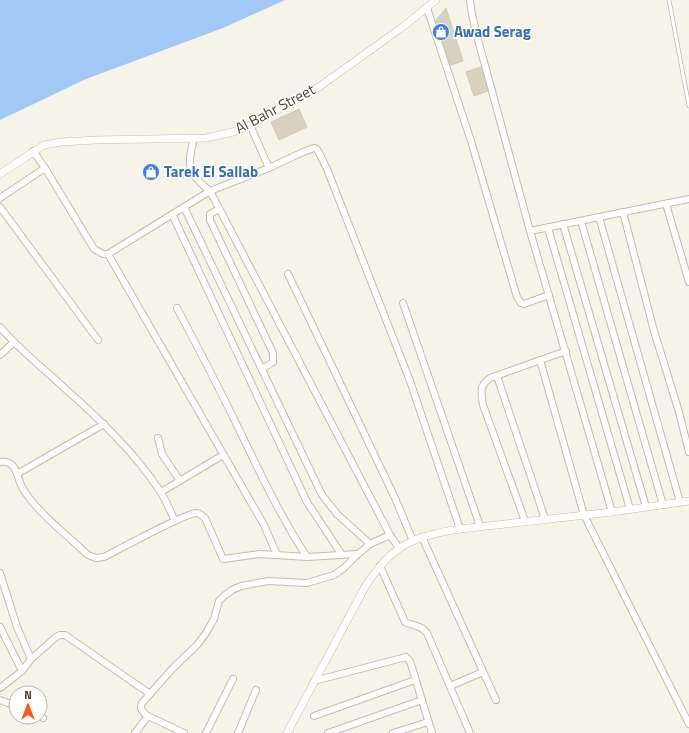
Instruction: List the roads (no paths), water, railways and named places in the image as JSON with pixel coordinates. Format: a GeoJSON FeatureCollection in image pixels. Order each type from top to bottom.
{"type":"FeatureCollection","features":[{"type":"Feature","properties":{"kind":"street","name":"Al Bahr Street"},"geometry":{"type":"LineString","coordinates":[[0,174],[44,145],[62,142],[95,140],[219,136],[250,125],[319,87],[392,35],[436,0]]}},
{"type":"Feature","properties":{"kind":"street"},"geometry":{"type":"LineString","coordinates":[[470,0],[477,36],[530,231],[612,512]]}},
{"type":"Feature","properties":{"kind":"street"},"geometry":{"type":"LineString","coordinates":[[427,8],[471,141],[516,297],[521,303],[524,304],[549,295]]}},
{"type":"Feature","properties":{"kind":"street"},"geometry":{"type":"LineString","coordinates":[[250,125],[269,168]]}},
{"type":"Feature","properties":{"kind":"street"},"geometry":{"type":"LineString","coordinates":[[194,138],[190,154],[190,169],[193,176],[210,191],[390,535],[399,548]]}},
{"type":"Feature","properties":{"kind":"street"},"geometry":{"type":"LineString","coordinates":[[33,151],[45,168],[94,249],[102,254],[108,254],[210,191],[269,168],[309,149],[314,148],[319,152],[410,381],[460,529]]}},
{"type":"Feature","properties":{"kind":"street"},"geometry":{"type":"LineString","coordinates":[[0,198],[45,168]]}},
{"type":"Feature","properties":{"kind":"street"},"geometry":{"type":"LineString","coordinates":[[530,231],[689,199]]}},
{"type":"Feature","properties":{"kind":"street"},"geometry":{"type":"LineString","coordinates":[[666,204],[689,282]]}},
{"type":"Feature","properties":{"kind":"street"},"geometry":{"type":"LineString","coordinates":[[0,207],[98,340]]}},
{"type":"Feature","properties":{"kind":"street"},"geometry":{"type":"LineString","coordinates":[[184,207],[322,495],[337,514],[370,544]]}},
{"type":"Feature","properties":{"kind":"street"},"geometry":{"type":"LineString","coordinates":[[219,209],[210,214],[210,220],[273,353],[273,362],[262,370]]}},
{"type":"Feature","properties":{"kind":"street"},"geometry":{"type":"LineString","coordinates":[[623,212],[654,331],[679,412],[689,452]]}},
{"type":"Feature","properties":{"kind":"street"},"geometry":{"type":"LineString","coordinates":[[172,214],[307,502],[342,554]]}},
{"type":"Feature","properties":{"kind":"street"},"geometry":{"type":"LineString","coordinates":[[599,217],[680,502]]}},
{"type":"Feature","properties":{"kind":"street"},"geometry":{"type":"LineString","coordinates":[[581,221],[663,505]]}},
{"type":"Feature","properties":{"kind":"street"},"geometry":{"type":"LineString","coordinates":[[563,224],[646,507]]}},
{"type":"Feature","properties":{"kind":"street"},"geometry":{"type":"LineString","coordinates":[[548,228],[630,509]]}},
{"type":"Feature","properties":{"kind":"street"},"geometry":{"type":"LineString","coordinates":[[108,254],[264,525],[277,555]]}},
{"type":"Feature","properties":{"kind":"street"},"geometry":{"type":"LineString","coordinates":[[288,274],[395,498],[412,541]]}},
{"type":"Feature","properties":{"kind":"street"},"geometry":{"type":"LineString","coordinates":[[403,303],[480,526]]}},
{"type":"Feature","properties":{"kind":"street"},"geometry":{"type":"LineString","coordinates":[[177,308],[279,510],[294,538],[307,556]]}},
{"type":"Feature","properties":{"kind":"street"},"geometry":{"type":"LineString","coordinates":[[0,327],[13,343],[104,424],[124,446],[161,492],[176,521]]}},
{"type":"Feature","properties":{"kind":"street"},"geometry":{"type":"LineString","coordinates":[[0,355],[13,343]]}},
{"type":"Feature","properties":{"kind":"street"},"geometry":{"type":"LineString","coordinates":[[526,521],[483,404],[482,388],[484,382],[490,378],[566,351]]}},
{"type":"Feature","properties":{"kind":"street"},"geometry":{"type":"LineString","coordinates":[[540,360],[584,515],[689,724]]}},
{"type":"Feature","properties":{"kind":"street"},"geometry":{"type":"LineString","coordinates":[[497,376],[545,519]]}},
{"type":"Feature","properties":{"kind":"street"},"geometry":{"type":"LineString","coordinates":[[17,474],[104,424]]}},
{"type":"Feature","properties":{"kind":"street"},"geometry":{"type":"LineString","coordinates":[[158,438],[162,454],[180,481]]}},
{"type":"Feature","properties":{"kind":"street"},"geometry":{"type":"LineString","coordinates":[[161,492],[223,456]]}},
{"type":"Feature","properties":{"kind":"street"},"geometry":{"type":"LineString","coordinates":[[0,462],[11,463],[14,466],[23,489],[42,512],[92,557],[104,557],[193,514],[201,514],[204,518],[223,559],[260,554],[307,556],[358,554]]}},
{"type":"Feature","properties":{"kind":"street"},"geometry":{"type":"LineString","coordinates":[[287,733],[365,587],[380,566],[399,548],[412,541],[437,532],[612,512],[689,501]]}},
{"type":"Feature","properties":{"kind":"street"},"geometry":{"type":"LineString","coordinates":[[184,733],[148,716],[142,712],[140,707],[172,668],[197,645],[214,619],[219,602],[224,596],[241,586],[268,582],[297,584],[307,583],[334,575],[344,568],[370,544],[390,535]]}},
{"type":"Feature","properties":{"kind":"street"},"geometry":{"type":"LineString","coordinates":[[422,537],[496,700]]}},
{"type":"Feature","properties":{"kind":"street"},"geometry":{"type":"LineString","coordinates":[[380,566],[405,622],[420,626],[424,628],[427,633],[470,733]]}},
{"type":"Feature","properties":{"kind":"street"},"geometry":{"type":"LineString","coordinates":[[0,573],[17,627],[30,659]]}},
{"type":"Feature","properties":{"kind":"street"},"geometry":{"type":"LineString","coordinates":[[0,627],[22,671]]}},
{"type":"Feature","properties":{"kind":"street"},"geometry":{"type":"LineString","coordinates":[[0,688],[22,671],[30,659],[56,637],[65,635],[150,694]]}},
{"type":"Feature","properties":{"kind":"street"},"geometry":{"type":"LineString","coordinates":[[314,680],[404,657],[408,658],[410,660],[432,733]]}},
{"type":"Feature","properties":{"kind":"street"},"geometry":{"type":"LineString","coordinates":[[450,686],[483,672]]}},
{"type":"Feature","properties":{"kind":"street"},"geometry":{"type":"LineString","coordinates":[[206,733],[233,679]]}},
{"type":"Feature","properties":{"kind":"street"},"geometry":{"type":"LineString","coordinates":[[314,716],[416,680]]}},
{"type":"Feature","properties":{"kind":"street"},"geometry":{"type":"LineString","coordinates":[[238,733],[256,690]]}},
{"type":"Feature","properties":{"kind":"street"},"geometry":{"type":"LineString","coordinates":[[328,733],[422,700]]}},
{"type":"Feature","properties":{"kind":"street"},"geometry":{"type":"LineString","coordinates":[[135,733],[148,716]]}},
{"type":"Feature","properties":{"kind":"street"},"geometry":{"type":"LineString","coordinates":[[393,733],[428,722]]}},
{"type":"Feature","properties":{"kind":"lane"},"geometry":{"type":"LineString","coordinates":[[669,0],[689,106]]}},
{"type":"Feature","properties":{"kind":"water"},"geometry":{"type":"Polygon","coordinates":[[[0,0],[285,0],[223,28],[86,79],[0,120],[0,0]]]}},
{"type":"Feature","properties":{"kind":"place","name":"Awad Serag"},"geometry":{"type":"Point","coordinates":[441,32]}},
{"type":"Feature","properties":{"kind":"place","name":"Tarek El Sallab"},"geometry":{"type":"Point","coordinates":[151,172]}}]}
